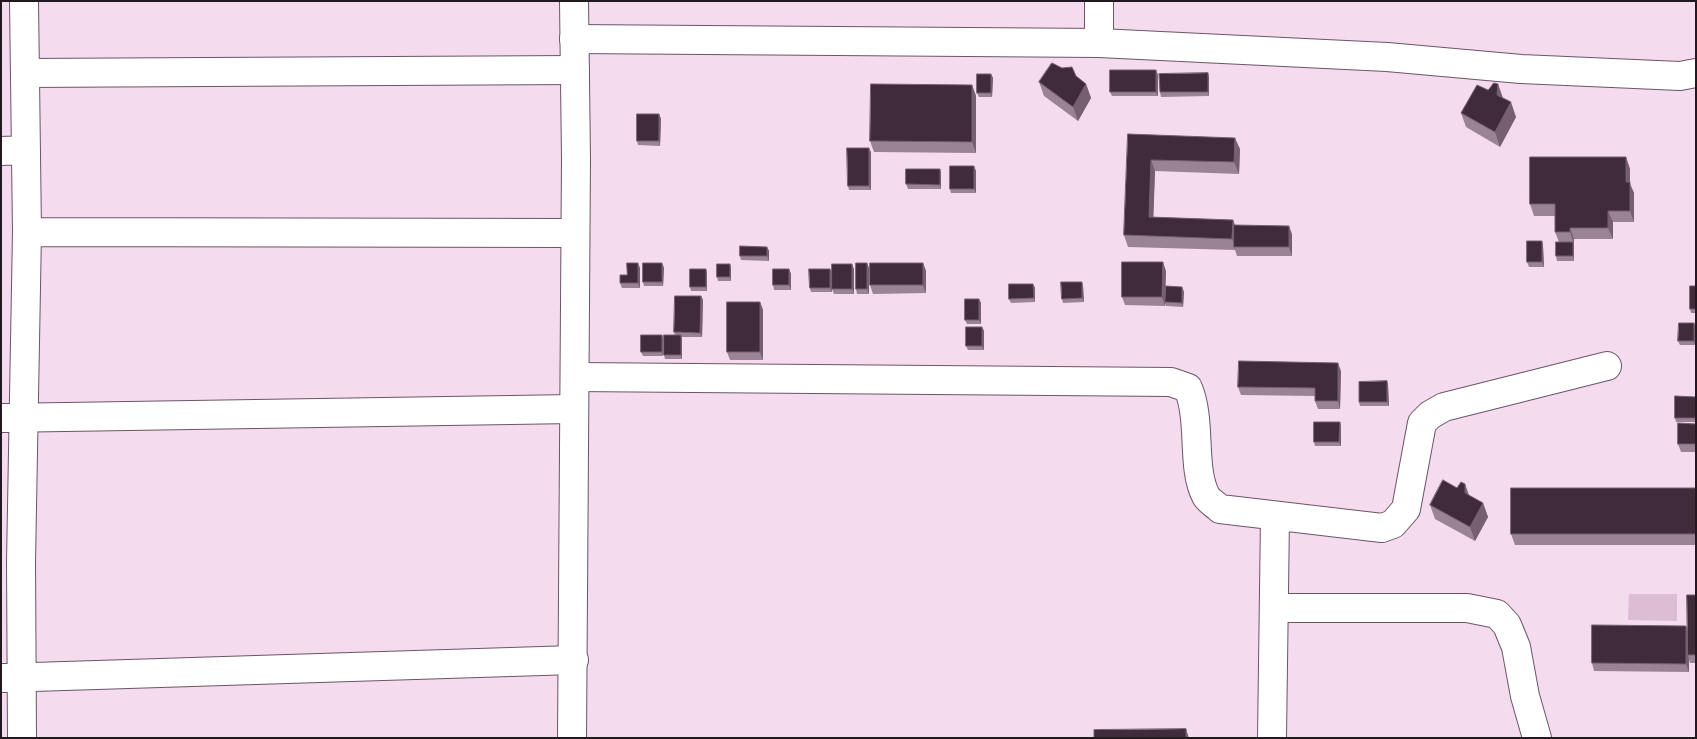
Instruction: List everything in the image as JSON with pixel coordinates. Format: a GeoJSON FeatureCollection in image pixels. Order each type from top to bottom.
{"type":"FeatureCollection","features":[{"type":"Feature","properties":{"kind":"street"},"geometry":{"type":"LineString","coordinates":[[22,738],[12,678],[11,562],[12,418],[27,232],[14,150],[25,73],[24,1]]}},
{"type":"Feature","properties":{"kind":"street"},"geometry":{"type":"LineString","coordinates":[[572,738],[575,377],[574,1]]}},
{"type":"Feature","properties":{"kind":"street"},"geometry":{"type":"LineString","coordinates":[[1099,1],[1099,43]]}},
{"type":"Feature","properties":{"kind":"street"},"geometry":{"type":"LineString","coordinates":[[574,39],[1099,43],[1387,57],[1521,69],[1680,76],[1696,73]]}},
{"type":"Feature","properties":{"kind":"street"},"geometry":{"type":"LineString","coordinates":[[25,73],[574,70]]}},
{"type":"Feature","properties":{"kind":"street"},"geometry":{"type":"LineString","coordinates":[[27,232],[574,232]]}},
{"type":"Feature","properties":{"kind":"street"},"geometry":{"type":"LineString","coordinates":[[575,377],[1171,382],[1188,388],[1195,404],[1201,479],[1207,497],[1220,509],[1275,517],[1382,528],[1393,524],[1406,509],[1422,423],[1430,415],[1444,407],[1607,366]]}},
{"type":"Feature","properties":{"kind":"street"},"geometry":{"type":"LineString","coordinates":[[12,418],[574,409]]}},
{"type":"Feature","properties":{"kind":"street"},"geometry":{"type":"LineString","coordinates":[[1272,738],[1275,517]]}},
{"type":"Feature","properties":{"kind":"street"},"geometry":{"type":"LineString","coordinates":[[1274,608],[1467,608],[1498,614],[1507,625],[1516,647],[1524,696],[1537,738]]}},
{"type":"Feature","properties":{"kind":"street"},"geometry":{"type":"LineString","coordinates":[[12,678],[574,660]]}},
{"type":"Feature","properties":{"kind":"shaded area"},"geometry":{"type":"Polygon","coordinates":[[[1629,594],[1677,594],[1677,621],[1628,620],[1629,594]]]}},
{"type":"Feature","properties":{"kind":"building"},"geometry":{"type":"Polygon","coordinates":[[[1052,63],[1062,68],[1072,67],[1076,76],[1086,84],[1073,107],[1039,82],[1052,63]]]}},
{"type":"Feature","properties":{"kind":"building"},"geometry":{"type":"Polygon","coordinates":[[[1110,70],[1156,70],[1156,92],[1110,92],[1110,70]]]}},
{"type":"Feature","properties":{"kind":"building"},"geometry":{"type":"Polygon","coordinates":[[[1208,73],[1208,92],[1160,92],[1159,74],[1208,73]]]}},
{"type":"Feature","properties":{"kind":"building"},"geometry":{"type":"Polygon","coordinates":[[[977,74],[991,74],[991,93],[977,93],[977,74]]]}},
{"type":"Feature","properties":{"kind":"building"},"geometry":{"type":"Polygon","coordinates":[[[1494,83],[1498,84],[1497,95],[1511,102],[1495,132],[1461,113],[1477,85],[1488,90],[1494,83]]]}},
{"type":"Feature","properties":{"kind":"building"},"geometry":{"type":"Polygon","coordinates":[[[871,84],[972,85],[972,142],[870,141],[871,84]]]}},
{"type":"Feature","properties":{"kind":"building"},"geometry":{"type":"Polygon","coordinates":[[[637,114],[659,114],[659,141],[637,141],[637,114]]]}},
{"type":"Feature","properties":{"kind":"building"},"geometry":{"type":"Polygon","coordinates":[[[1128,134],[1235,138],[1234,162],[1151,160],[1149,217],[1233,220],[1232,239],[1124,235],[1128,134]]]}},
{"type":"Feature","properties":{"kind":"building"},"geometry":{"type":"Polygon","coordinates":[[[847,148],[869,148],[869,186],[848,186],[847,148]]]}},
{"type":"Feature","properties":{"kind":"building"},"geometry":{"type":"Polygon","coordinates":[[[1530,157],[1626,157],[1626,182],[1630,182],[1630,211],[1608,211],[1608,228],[1570,228],[1570,232],[1555,232],[1555,204],[1530,204],[1530,157]]]}},
{"type":"Feature","properties":{"kind":"building"},"geometry":{"type":"Polygon","coordinates":[[[950,166],[974,166],[974,189],[950,189],[950,166]]]}},
{"type":"Feature","properties":{"kind":"building"},"geometry":{"type":"Polygon","coordinates":[[[906,169],[940,169],[940,185],[906,184],[906,169]]]}},
{"type":"Feature","properties":{"kind":"building"},"geometry":{"type":"Polygon","coordinates":[[[1234,225],[1289,226],[1289,247],[1234,247],[1234,225]]]}},
{"type":"Feature","properties":{"kind":"building"},"geometry":{"type":"Polygon","coordinates":[[[1527,241],[1542,241],[1542,262],[1527,262],[1527,241]]]}},
{"type":"Feature","properties":{"kind":"building"},"geometry":{"type":"Polygon","coordinates":[[[1556,242],[1573,242],[1573,256],[1556,256],[1556,242]]]}},
{"type":"Feature","properties":{"kind":"building"},"geometry":{"type":"Polygon","coordinates":[[[740,246],[767,247],[767,256],[740,256],[740,246]]]}},
{"type":"Feature","properties":{"kind":"building"},"geometry":{"type":"Polygon","coordinates":[[[1122,262],[1163,262],[1162,297],[1122,297],[1122,262]]]}},
{"type":"Feature","properties":{"kind":"building"},"geometry":{"type":"Polygon","coordinates":[[[627,263],[638,263],[638,283],[620,283],[620,275],[627,275],[627,263]]]}},
{"type":"Feature","properties":{"kind":"building"},"geometry":{"type":"Polygon","coordinates":[[[643,263],[662,263],[662,282],[643,282],[643,263]]]}},
{"type":"Feature","properties":{"kind":"building"},"geometry":{"type":"Polygon","coordinates":[[[856,263],[867,263],[867,289],[856,289],[856,263]]]}},
{"type":"Feature","properties":{"kind":"building"},"geometry":{"type":"Polygon","coordinates":[[[870,263],[923,263],[923,285],[870,285],[870,263]]]}},
{"type":"Feature","properties":{"kind":"building"},"geometry":{"type":"Polygon","coordinates":[[[717,264],[730,264],[730,277],[717,277],[717,264]]]}},
{"type":"Feature","properties":{"kind":"building"},"geometry":{"type":"Polygon","coordinates":[[[832,264],[852,264],[852,289],[832,289],[832,264]]]}},
{"type":"Feature","properties":{"kind":"building"},"geometry":{"type":"Polygon","coordinates":[[[690,269],[706,269],[706,287],[690,287],[690,269]]]}},
{"type":"Feature","properties":{"kind":"building"},"geometry":{"type":"Polygon","coordinates":[[[773,269],[789,269],[789,285],[773,285],[773,269]]]}},
{"type":"Feature","properties":{"kind":"building"},"geometry":{"type":"Polygon","coordinates":[[[809,269],[830,269],[830,288],[810,288],[809,269]]]}},
{"type":"Feature","properties":{"kind":"building"},"geometry":{"type":"Polygon","coordinates":[[[1061,282],[1082,282],[1082,298],[1062,299],[1061,282]]]}},
{"type":"Feature","properties":{"kind":"building"},"geometry":{"type":"Polygon","coordinates":[[[1009,284],[1033,284],[1034,298],[1009,299],[1009,284]]]}},
{"type":"Feature","properties":{"kind":"building"},"geometry":{"type":"Polygon","coordinates":[[[1166,286],[1182,287],[1182,303],[1165,302],[1166,286]]]}},
{"type":"Feature","properties":{"kind":"building"},"geometry":{"type":"Polygon","coordinates":[[[1690,286],[1696,286],[1696,309],[1690,309],[1690,286]]]}},
{"type":"Feature","properties":{"kind":"building"},"geometry":{"type":"Polygon","coordinates":[[[675,296],[701,296],[700,333],[674,332],[675,296]]]}},
{"type":"Feature","properties":{"kind":"building"},"geometry":{"type":"Polygon","coordinates":[[[965,299],[979,299],[979,320],[965,320],[965,299]]]}},
{"type":"Feature","properties":{"kind":"building"},"geometry":{"type":"Polygon","coordinates":[[[727,302],[760,302],[760,352],[727,352],[727,302]]]}},
{"type":"Feature","properties":{"kind":"building"},"geometry":{"type":"Polygon","coordinates":[[[1679,323],[1694,323],[1694,341],[1678,341],[1679,323]]]}},
{"type":"Feature","properties":{"kind":"building"},"geometry":{"type":"Polygon","coordinates":[[[966,327],[982,327],[982,346],[966,346],[966,327]]]}},
{"type":"Feature","properties":{"kind":"building"},"geometry":{"type":"Polygon","coordinates":[[[641,335],[662,335],[662,352],[641,352],[641,335]]]}},
{"type":"Feature","properties":{"kind":"building"},"geometry":{"type":"Polygon","coordinates":[[[664,335],[681,335],[681,355],[664,355],[664,335]]]}},
{"type":"Feature","properties":{"kind":"building"},"geometry":{"type":"Polygon","coordinates":[[[1239,361],[1338,363],[1338,401],[1315,401],[1315,388],[1238,387],[1239,361]]]}},
{"type":"Feature","properties":{"kind":"building"},"geometry":{"type":"Polygon","coordinates":[[[1387,381],[1387,402],[1359,402],[1359,382],[1387,381]]]}},
{"type":"Feature","properties":{"kind":"building"},"geometry":{"type":"Polygon","coordinates":[[[1675,396],[1696,397],[1696,418],[1675,418],[1675,396]]]}},
{"type":"Feature","properties":{"kind":"building"},"geometry":{"type":"Polygon","coordinates":[[[1314,422],[1340,422],[1339,442],[1314,442],[1314,422]]]}},
{"type":"Feature","properties":{"kind":"building"},"geometry":{"type":"Polygon","coordinates":[[[1678,423],[1696,424],[1696,444],[1678,444],[1678,423]]]}},
{"type":"Feature","properties":{"kind":"building"},"geometry":{"type":"Polygon","coordinates":[[[1443,480],[1457,488],[1461,482],[1465,484],[1465,493],[1483,503],[1470,527],[1430,505],[1443,480]]]}},
{"type":"Feature","properties":{"kind":"building"},"geometry":{"type":"Polygon","coordinates":[[[1511,488],[1696,488],[1696,534],[1511,534],[1511,488]]]}},
{"type":"Feature","properties":{"kind":"building"},"geometry":{"type":"Polygon","coordinates":[[[1687,595],[1696,595],[1696,655],[1688,655],[1687,595]]]}},
{"type":"Feature","properties":{"kind":"building"},"geometry":{"type":"Polygon","coordinates":[[[1592,625],[1686,626],[1686,664],[1592,663],[1592,625]]]}},
{"type":"Feature","properties":{"kind":"building"},"geometry":{"type":"Polygon","coordinates":[[[1186,729],[1186,738],[1094,738],[1094,730],[1186,729]]]}}]}
